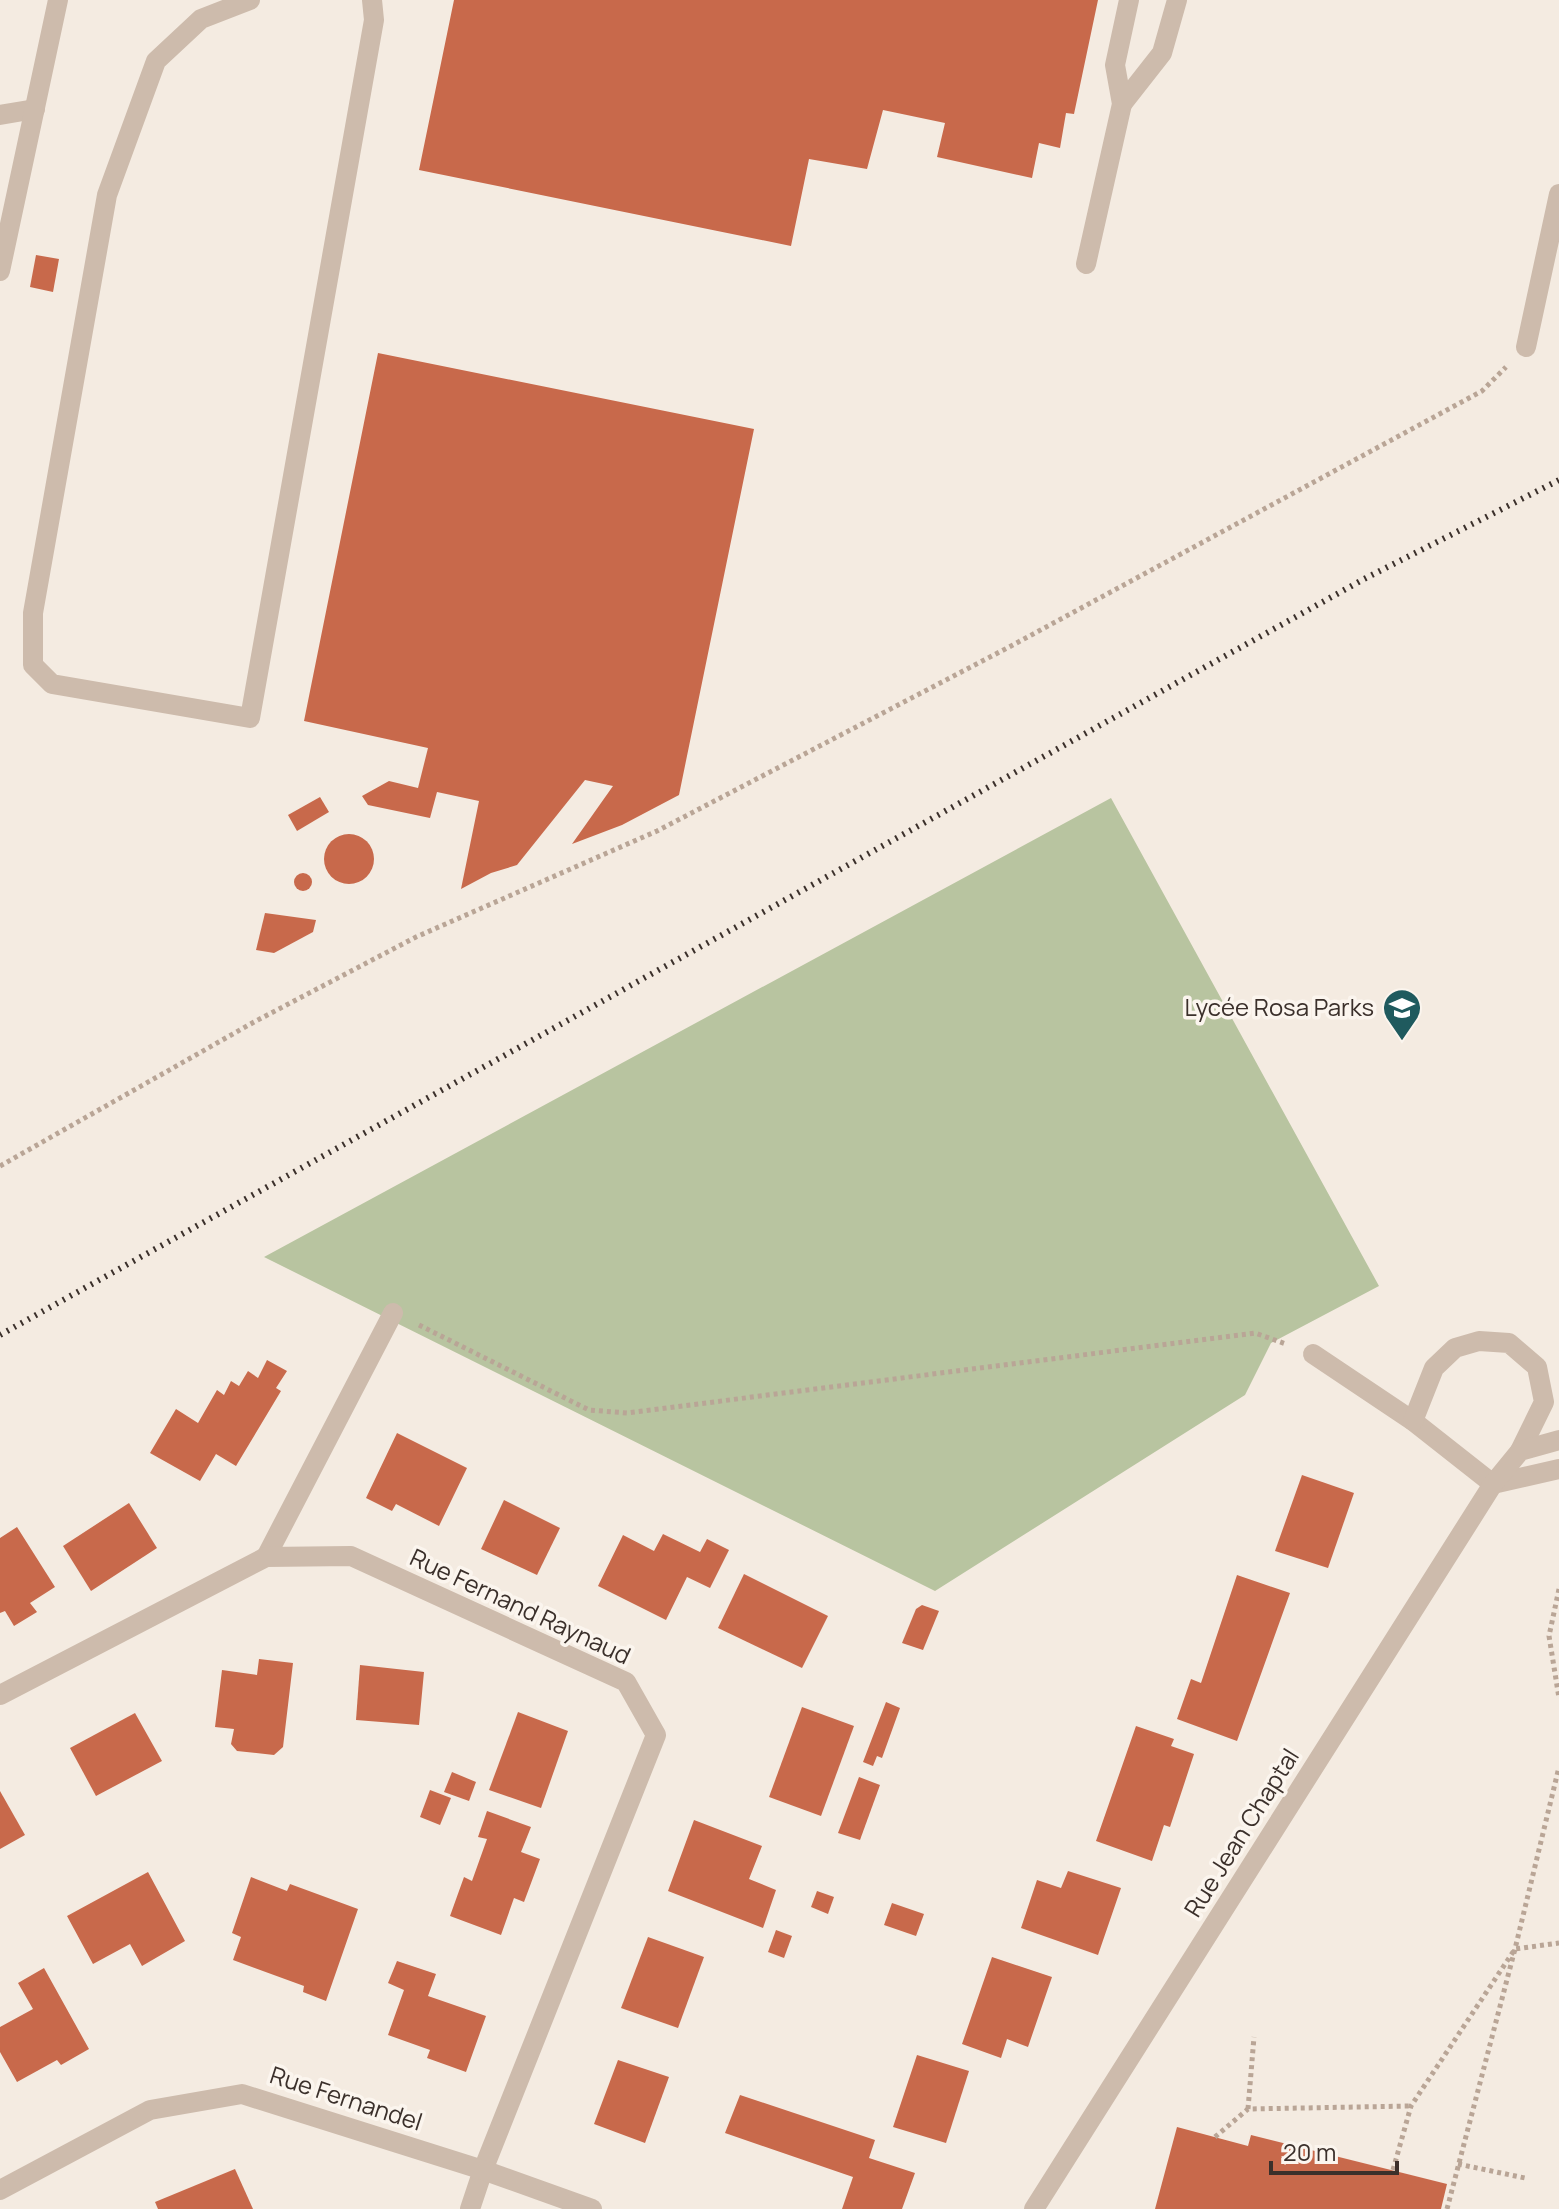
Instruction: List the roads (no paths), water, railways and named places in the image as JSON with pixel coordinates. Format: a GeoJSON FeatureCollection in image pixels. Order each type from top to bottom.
{"type":"FeatureCollection","features":[{"type":"Feature","properties":{"kind":"street"},"geometry":{"type":"LineString","coordinates":[[0,271],[58,0]]}},
{"type":"Feature","properties":{"kind":"street"},"geometry":{"type":"LineString","coordinates":[[250,0],[201,19],[156,61],[107,195],[33,613],[33,665],[52,684],[250,718],[374,20],[372,0]]}},
{"type":"Feature","properties":{"kind":"street"},"geometry":{"type":"LineString","coordinates":[[1086,264],[1122,104],[1115,65],[1129,0]]}},
{"type":"Feature","properties":{"kind":"street"},"geometry":{"type":"LineString","coordinates":[[1122,104],[1162,53],[1177,0]]}},
{"type":"Feature","properties":{"kind":"street"},"geometry":{"type":"LineString","coordinates":[[0,115],[35,109]]}},
{"type":"Feature","properties":{"kind":"street"},"geometry":{"type":"LineString","coordinates":[[1526,347],[1559,194]]}},
{"type":"Feature","properties":{"kind":"street"},"geometry":{"type":"LineString","coordinates":[[266,1557],[393,1313]]}},
{"type":"Feature","properties":{"kind":"street"},"geometry":{"type":"LineString","coordinates":[[1413,1421],[1434,1368],[1455,1348],[1479,1341],[1509,1343],[1537,1367],[1544,1402],[1520,1451]]}},
{"type":"Feature","properties":{"kind":"street"},"geometry":{"type":"LineString","coordinates":[[1313,1354],[1413,1421],[1493,1484],[1559,1469]]}},
{"type":"Feature","properties":{"kind":"street"},"geometry":{"type":"LineString","coordinates":[[1520,1451],[1559,1440]]}},
{"type":"Feature","properties":{"kind":"street","name":"Rue Jean Chaptal"},"geometry":{"type":"LineString","coordinates":[[1034,2209],[1493,1484],[1520,1451]]}},
{"type":"Feature","properties":{"kind":"street","name":"Rue Fernand Raynaud"},"geometry":{"type":"LineString","coordinates":[[0,1695],[266,1557],[351,1556],[626,1682],[656,1735],[483,2170]]}},
{"type":"Feature","properties":{"kind":"street","name":"Rue Fernandel"},"geometry":{"type":"LineString","coordinates":[[0,2190],[150,2110],[242,2094],[483,2170],[592,2209]]}},
{"type":"Feature","properties":{"kind":"street"},"geometry":{"type":"LineString","coordinates":[[470,2209],[483,2170]]}},
{"type":"Feature","properties":{"kind":"railway"},"geometry":{"type":"LineString","coordinates":[[0,1335],[1364,579],[1559,480]]}},
{"type":"Feature","properties":{"kind":"place","name":"Lycée Rosa Parks"},"geometry":{"type":"Point","coordinates":[1402,1042]}}]}
